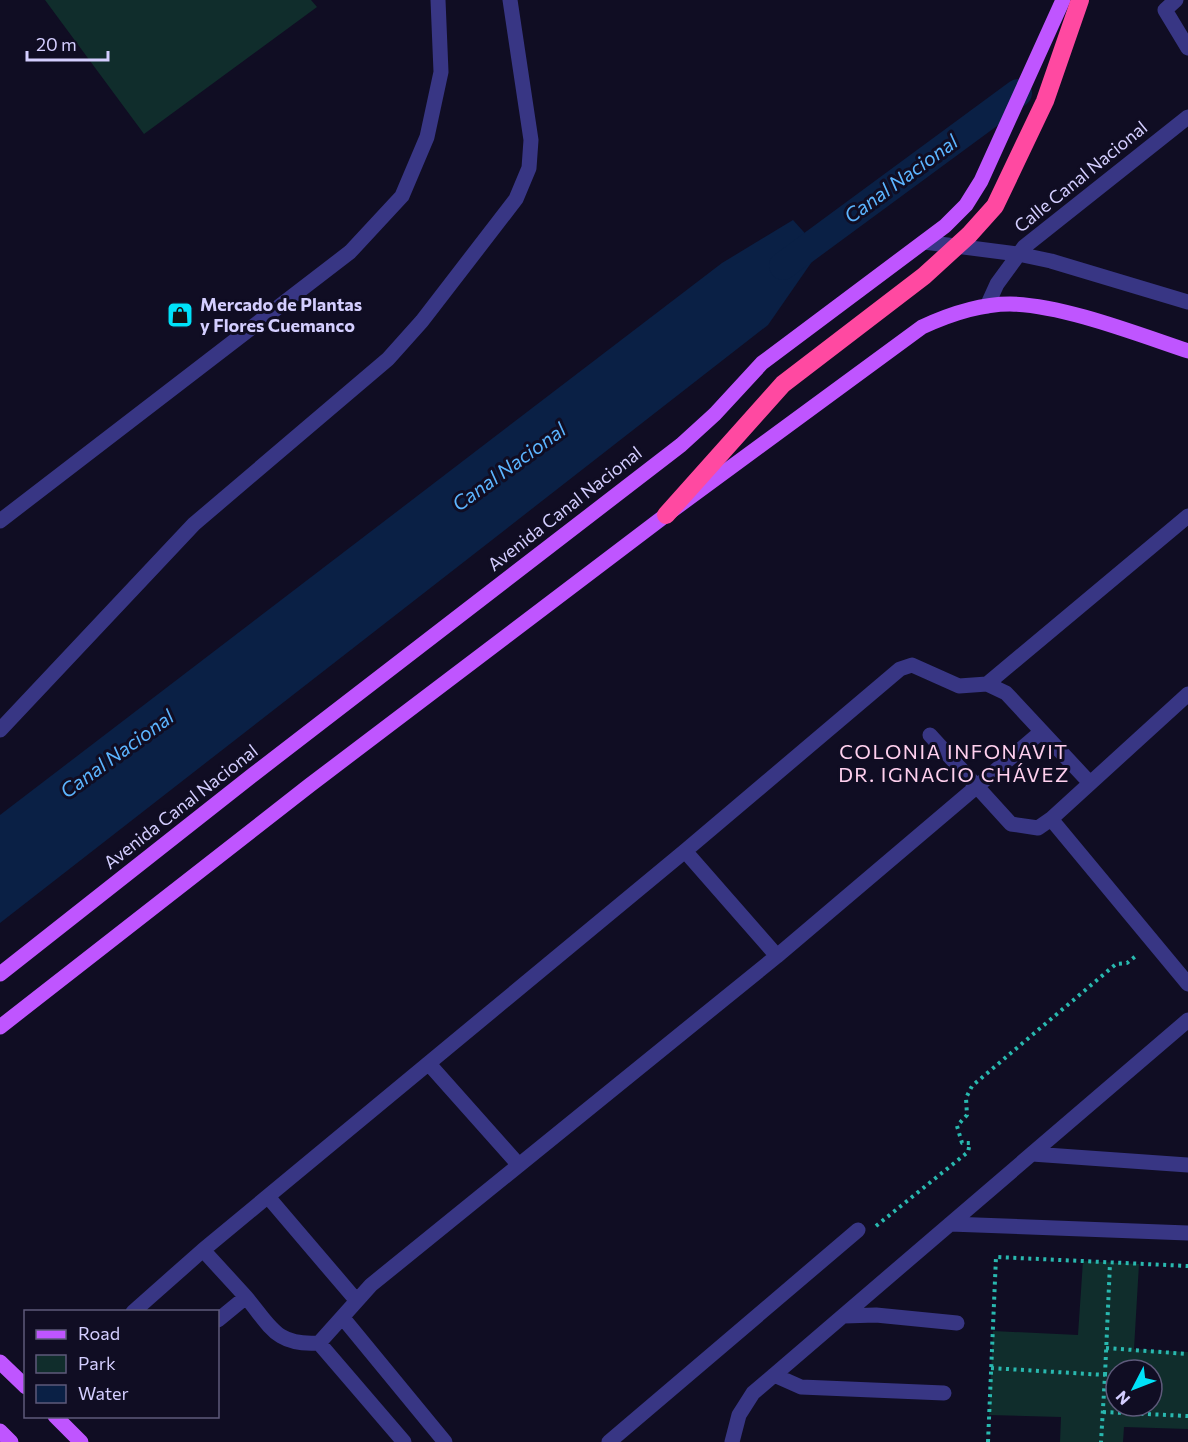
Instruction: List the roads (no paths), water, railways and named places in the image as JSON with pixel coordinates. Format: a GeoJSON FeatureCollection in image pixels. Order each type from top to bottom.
{"type":"FeatureCollection","features":[{"type":"Feature","properties":{"kind":"highway"},"geometry":{"type":"LineString","coordinates":[[666,515],[783,384],[924,276],[969,235],[995,206],[1045,101],[1080,0]]}},
{"type":"Feature","properties":{"kind":"main road","name":"Avenida Canal Nacional"},"geometry":{"type":"LineString","coordinates":[[0,974],[254,774],[681,445],[715,414],[762,363],[924,242],[966,205],[981,182],[1062,0]]}},
{"type":"Feature","properties":{"kind":"main road"},"geometry":{"type":"LineString","coordinates":[[0,1027],[319,778],[666,515],[922,327],[954,314],[987,306],[1032,306],[1115,327],[1188,351]]}},
{"type":"Feature","properties":{"kind":"main road"},"geometry":{"type":"LineString","coordinates":[[0,1362],[24,1385]]}},
{"type":"Feature","properties":{"kind":"main road"},"geometry":{"type":"LineString","coordinates":[[58,1418],[81,1442]]}},
{"type":"Feature","properties":{"kind":"main road"},"geometry":{"type":"LineString","coordinates":[[0,1431],[11,1442]]}},
{"type":"Feature","properties":{"kind":"street"},"geometry":{"type":"LineString","coordinates":[[0,521],[351,252],[402,196],[427,137],[441,72],[438,0]]}},
{"type":"Feature","properties":{"kind":"street"},"geometry":{"type":"LineString","coordinates":[[0,730],[194,524],[388,358],[422,321],[516,199],[528,168],[531,140],[510,0]]}},
{"type":"Feature","properties":{"kind":"street"},"geometry":{"type":"LineString","coordinates":[[1176,0],[1165,10],[1188,48]]}},
{"type":"Feature","properties":{"kind":"street","name":"Calle Canal Nacional"},"geometry":{"type":"LineString","coordinates":[[987,306],[997,284],[1018,254],[1041,232],[1188,117]]}},
{"type":"Feature","properties":{"kind":"street"},"geometry":{"type":"LineString","coordinates":[[924,242],[1018,254],[1188,302]]}},
{"type":"Feature","properties":{"kind":"street"},"geometry":{"type":"LineString","coordinates":[[987,684],[1188,516]]}},
{"type":"Feature","properties":{"kind":"street"},"geometry":{"type":"LineString","coordinates":[[134,1310],[203,1250],[685,851],[900,669],[912,665],[959,686],[987,684],[1006,693],[1089,782]]}},
{"type":"Feature","properties":{"kind":"street"},"geometry":{"type":"LineString","coordinates":[[930,735],[1011,824],[1024,828],[1038,828],[1051,819],[1188,694]]}},
{"type":"Feature","properties":{"kind":"street"},"geometry":{"type":"LineString","coordinates":[[203,1250],[282,1339],[300,1344],[319,1343],[343,1318],[356,1300],[518,1164],[777,956],[1041,732]]}},
{"type":"Feature","properties":{"kind":"street"},"geometry":{"type":"LineString","coordinates":[[1051,819],[1154,940],[1188,984]]}},
{"type":"Feature","properties":{"kind":"street"},"geometry":{"type":"LineString","coordinates":[[685,851],[777,956]]}},
{"type":"Feature","properties":{"kind":"street"},"geometry":{"type":"LineString","coordinates":[[732,1442],[744,1404],[774,1375],[1188,1020]]}},
{"type":"Feature","properties":{"kind":"street"},"geometry":{"type":"LineString","coordinates":[[429,1064],[518,1164]]}},
{"type":"Feature","properties":{"kind":"street"},"geometry":{"type":"LineString","coordinates":[[1032,1154],[1188,1165]]}},
{"type":"Feature","properties":{"kind":"street"},"geometry":{"type":"LineString","coordinates":[[268,1198],[356,1300]]}},
{"type":"Feature","properties":{"kind":"street"},"geometry":{"type":"LineString","coordinates":[[950,1224],[1188,1233]]}},
{"type":"Feature","properties":{"kind":"street"},"geometry":{"type":"LineString","coordinates":[[609,1442],[858,1230]]}},
{"type":"Feature","properties":{"kind":"street"},"geometry":{"type":"LineString","coordinates":[[219,1319],[246,1297]]}},
{"type":"Feature","properties":{"kind":"street"},"geometry":{"type":"LineString","coordinates":[[844,1316],[876,1315],[957,1323]]}},
{"type":"Feature","properties":{"kind":"street"},"geometry":{"type":"LineString","coordinates":[[343,1318],[446,1442]]}},
{"type":"Feature","properties":{"kind":"street"},"geometry":{"type":"LineString","coordinates":[[319,1343],[404,1442]]}},
{"type":"Feature","properties":{"kind":"street"},"geometry":{"type":"LineString","coordinates":[[774,1375],[801,1387],[944,1393]]}},
{"type":"Feature","properties":{"kind":"water","name":"Canal Nacional"},"geometry":{"type":"Polygon","coordinates":[[[793,220],[820,250],[768,325],[0,923],[0,815],[722,263],[793,220]]]}},
{"type":"Feature","properties":{"kind":"waterway","name":"Canal Nacional"},"geometry":{"type":"LineString","coordinates":[[783,266],[1018,93]]}},
{"type":"Feature","properties":{"kind":"place","name":"Mercado de Plantas y Flores Cuemanco"},"geometry":{"type":"Point","coordinates":[180,315]}},
{"type":"Feature","properties":{"kind":"district","name":"COLONIA INFONAVIT DR. IGNACIO CHÁVEZ"},"geometry":{"type":"Point","coordinates":[954,764]}}]}
